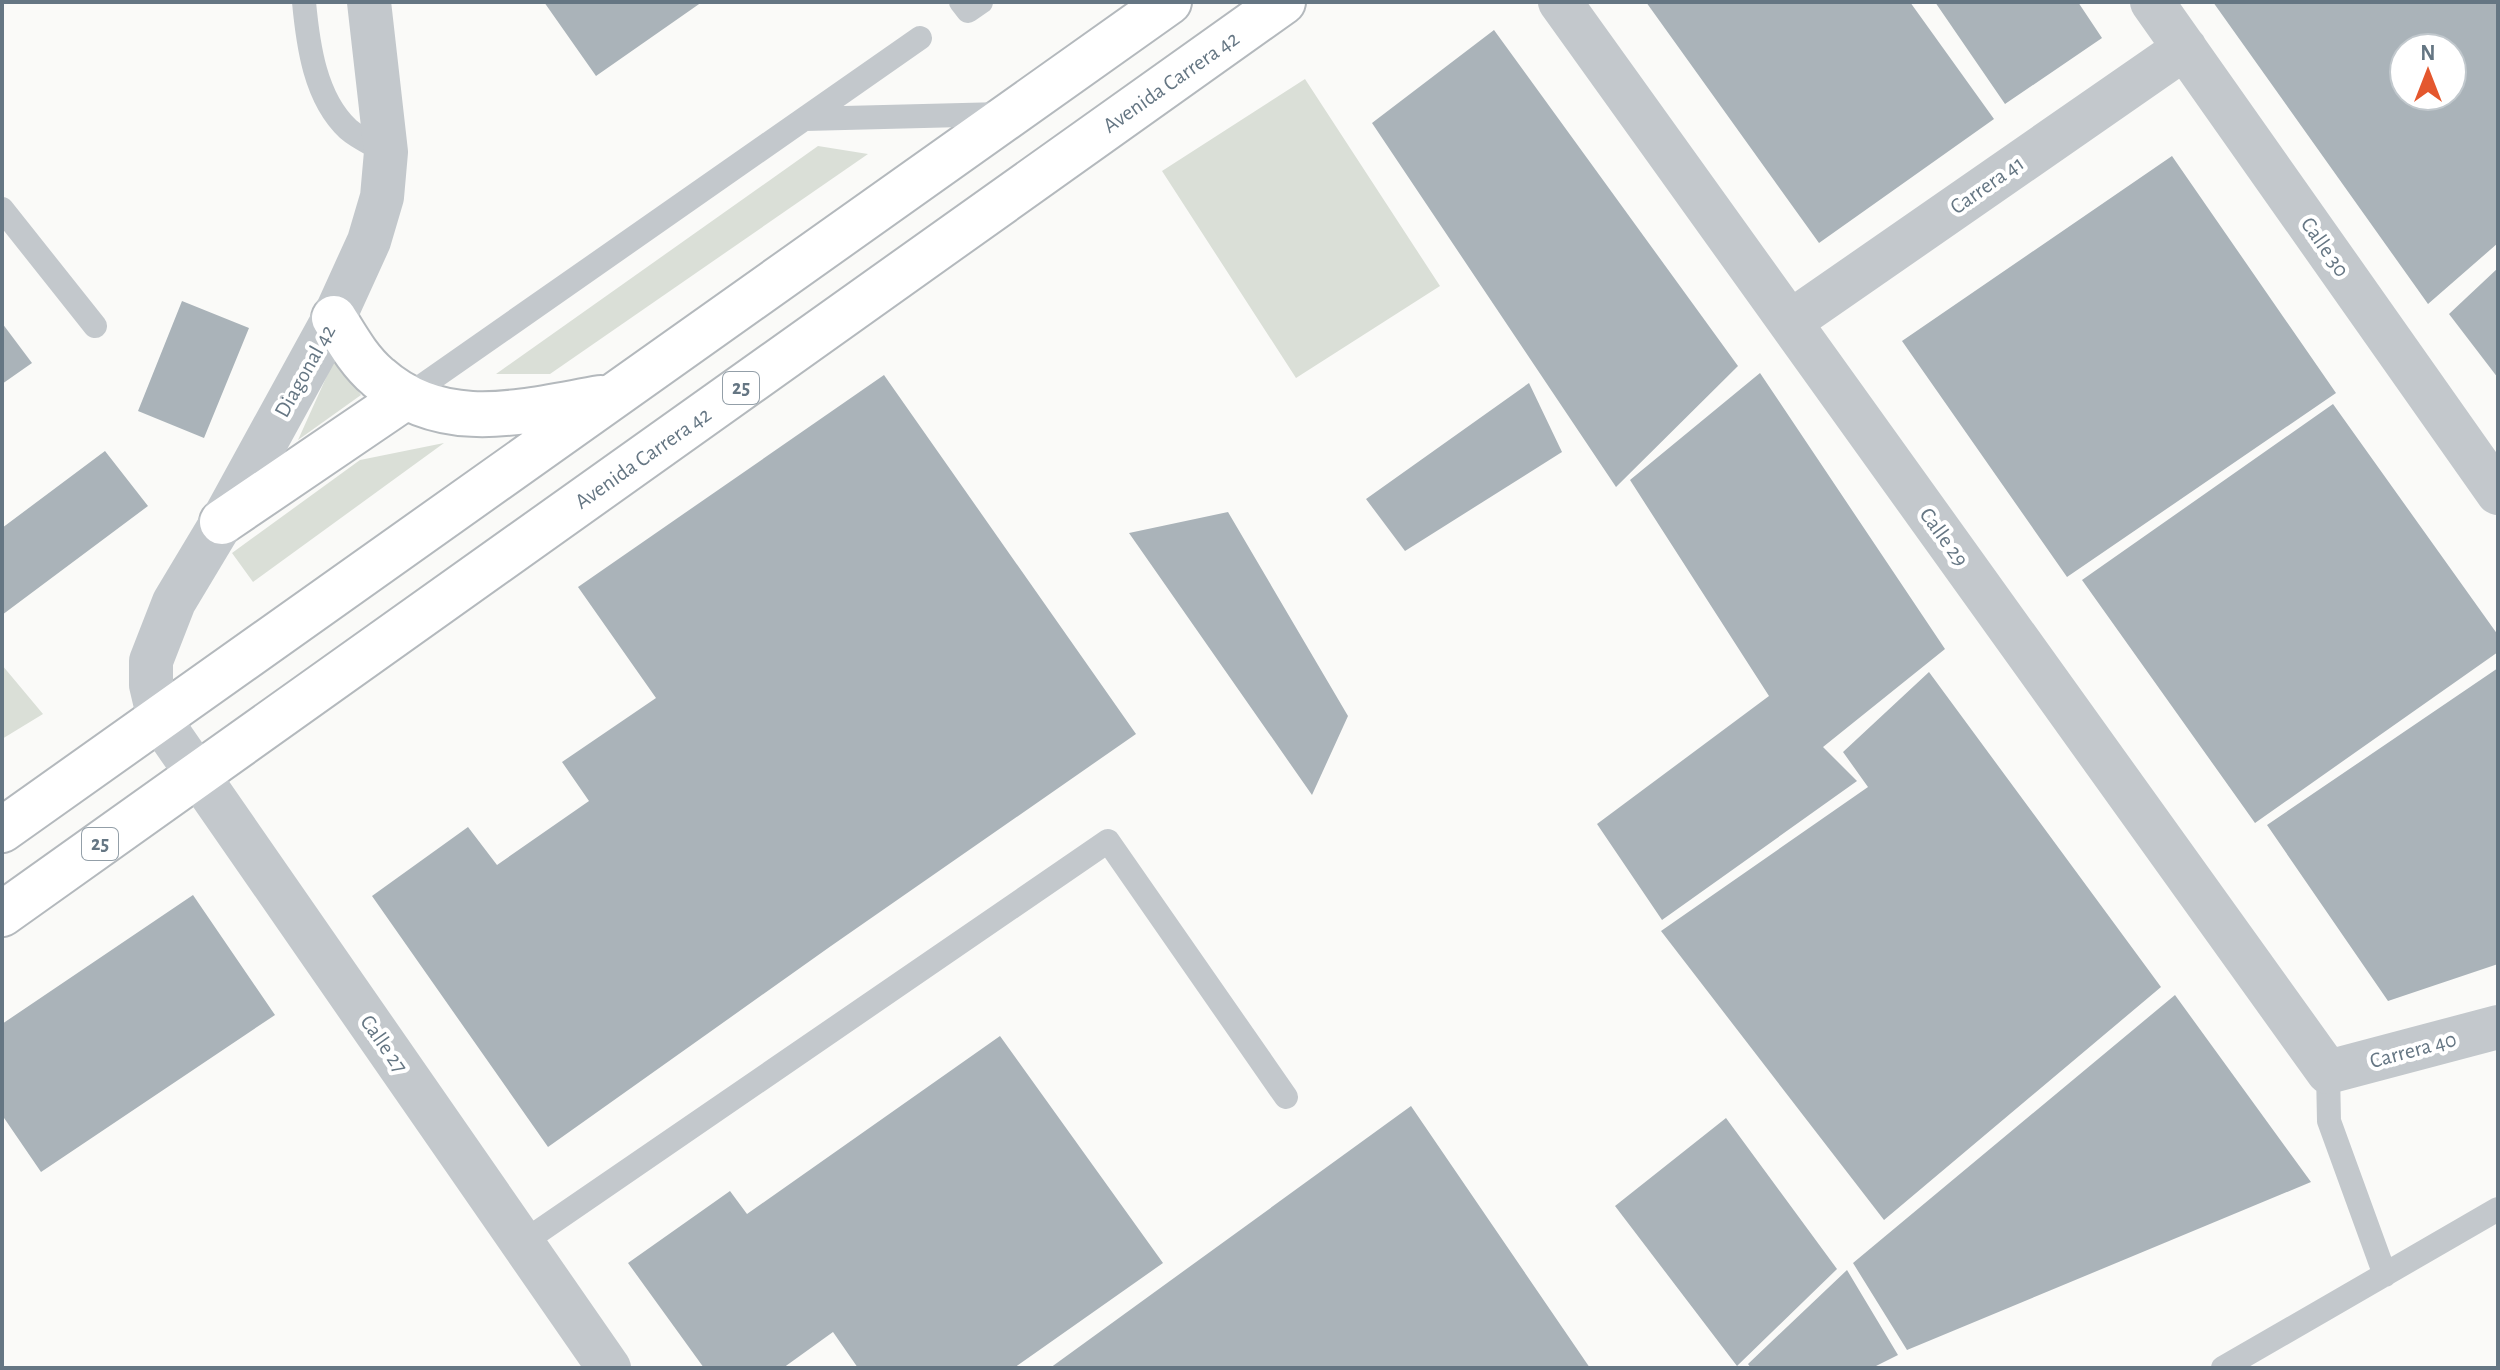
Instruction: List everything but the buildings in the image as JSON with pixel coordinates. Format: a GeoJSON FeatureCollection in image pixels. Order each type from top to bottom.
{"type":"FeatureCollection","features":[{"type":"Feature","properties":{"kind":"highway"},"geometry":{"type":"LineString","coordinates":[[13,818],[159,719],[1169,2]]}},
{"type":"Feature","properties":{"kind":"highway","name":"Avenida Carrera 42"},"geometry":{"type":"LineString","coordinates":[[2,914],[1283,2]]}},
{"type":"Feature","properties":{"kind":"highway"},"geometry":{"type":"LineString","coordinates":[[334,318],[361,360],[378,378],[406,397],[440,410],[485,416],[615,395]]}},
{"type":"Feature","properties":{"kind":"highway"},"geometry":{"type":"LineString","coordinates":[[222,522],[406,397]]}},
{"type":"Feature","properties":{"kind":"street","name":"Diagonal 42"},"geometry":{"type":"LineString","coordinates":[[159,719],[151,685],[151,661],[158,638],[174,602],[222,522],[334,318],[369,241],[382,197],[386,152],[369,2]]}},
{"type":"Feature","properties":{"kind":"street","name":"Calle 29"},"geometry":{"type":"LineString","coordinates":[[1560,2],[2328,1072]]}},
{"type":"Feature","properties":{"kind":"street","name":"Calle 30"},"geometry":{"type":"LineString","coordinates":[[2152,2],[2498,493]]}},
{"type":"Feature","properties":{"kind":"street","name":"Carrera 41"},"geometry":{"type":"LineString","coordinates":[[1790,322],[2185,48]]}},
{"type":"Feature","properties":{"kind":"street","name":"Calle 27"},"geometry":{"type":"LineString","coordinates":[[159,719],[609,1368]]}},
{"type":"Feature","properties":{"kind":"street","name":"Carrera 40"},"geometry":{"type":"LineString","coordinates":[[2328,1072],[2498,1027]]}},
{"type":"Feature","properties":{"kind":"lane"},"geometry":{"type":"LineString","coordinates":[[304,2],[323,98],[349,130],[386,152]]}},
{"type":"Feature","properties":{"kind":"lane"},"geometry":{"type":"LineString","coordinates":[[961,2],[968,11],[981,2]]}},
{"type":"Feature","properties":{"kind":"lane"},"geometry":{"type":"LineString","coordinates":[[406,397],[920,38]]}},
{"type":"Feature","properties":{"kind":"lane"},"geometry":{"type":"LineString","coordinates":[[805,119],[1012,114]]}},
{"type":"Feature","properties":{"kind":"lane"},"geometry":{"type":"LineString","coordinates":[[2,209],[95,326]]}},
{"type":"Feature","properties":{"kind":"lane"},"geometry":{"type":"LineString","coordinates":[[522,1243],[1108,841],[1286,1097]]}},
{"type":"Feature","properties":{"kind":"lane"},"geometry":{"type":"LineString","coordinates":[[2328,1072],[2329,1121],[2385,1275]]}},
{"type":"Feature","properties":{"kind":"lane"},"geometry":{"type":"LineString","coordinates":[[2223,1368],[2498,1209]]}},
{"type":"Feature","properties":{"kind":"shaded area"},"geometry":{"type":"Polygon","coordinates":[[[1305,79],[1440,286],[1296,378],[1162,171],[1305,79]]]}},
{"type":"Feature","properties":{"kind":"shaded area"},"geometry":{"type":"Polygon","coordinates":[[[818,146],[868,154],[550,374],[496,374],[818,146]]]}},
{"type":"Feature","properties":{"kind":"shaded area"},"geometry":{"type":"Polygon","coordinates":[[[335,358],[361,395],[298,440],[335,358]]]}},
{"type":"Feature","properties":{"kind":"shaded area"},"geometry":{"type":"Polygon","coordinates":[[[444,443],[253,582],[232,553],[360,460],[444,443]]]}},
{"type":"Feature","properties":{"kind":"shaded area"},"geometry":{"type":"Polygon","coordinates":[[[2,665],[43,714],[2,739],[2,665]]]}}]}
